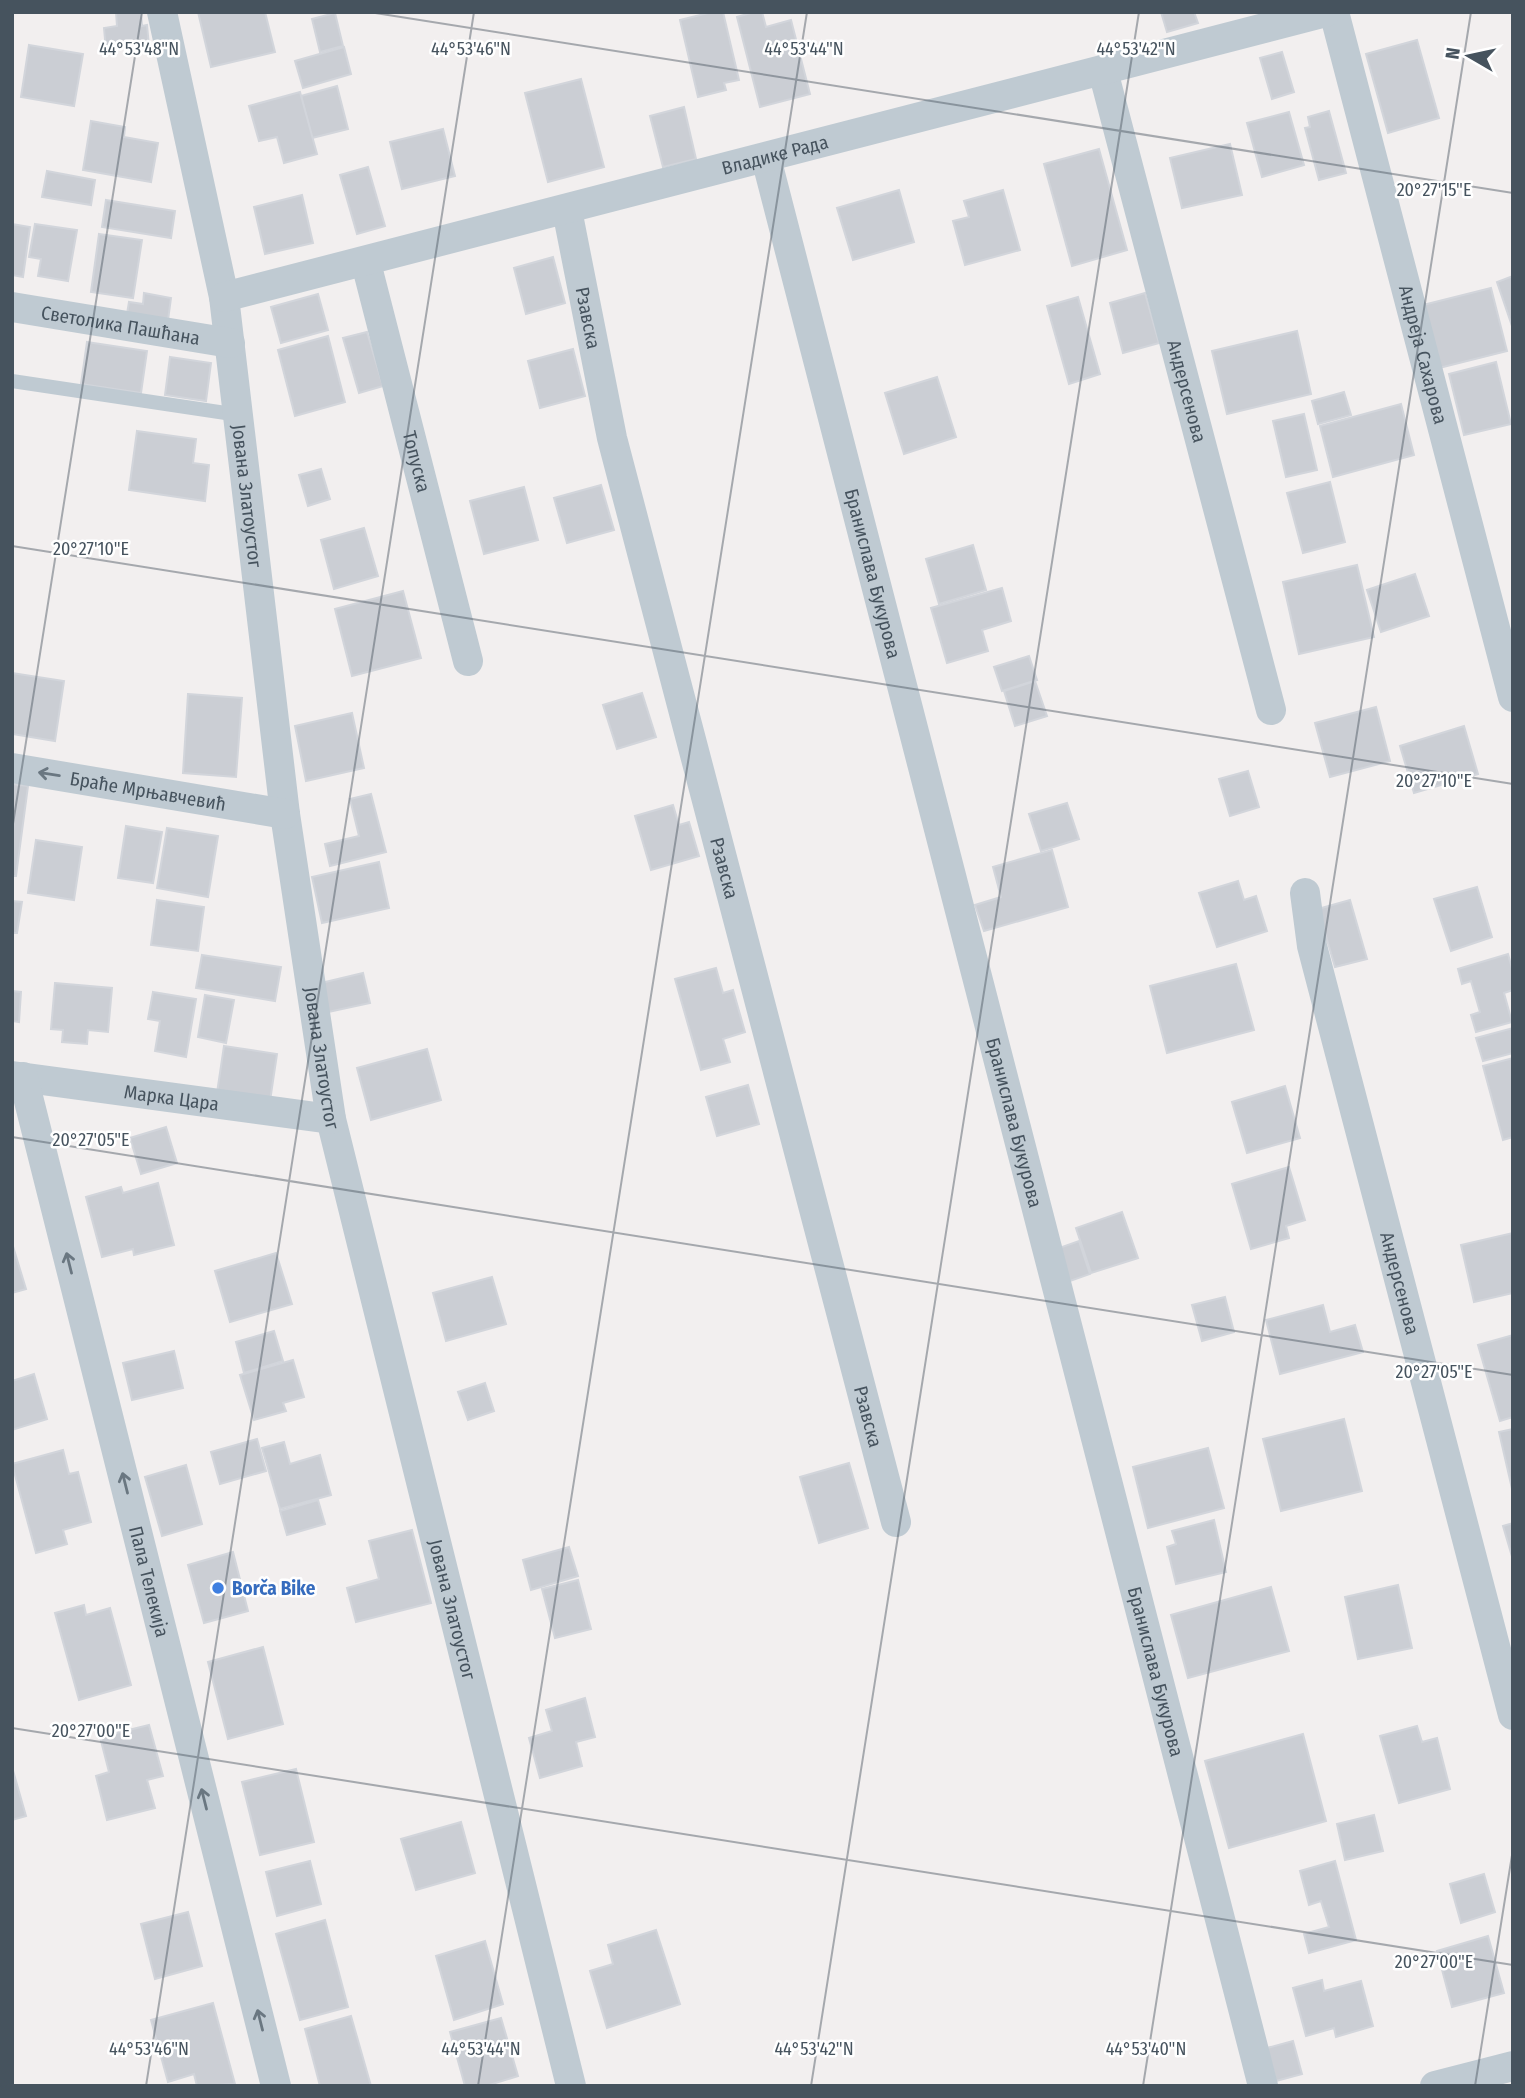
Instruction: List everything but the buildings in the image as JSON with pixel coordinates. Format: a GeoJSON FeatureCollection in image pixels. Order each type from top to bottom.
{"type":"FeatureCollection","features":[{"type":"Feature","properties":{"kind":"street","name":"Јована Златоустог"},"geometry":{"type":"LineString","coordinates":[[162,12],[224,297],[285,814],[331,1119],[570,2086]]}},
{"type":"Feature","properties":{"kind":"street","name":"Владике Рада"},"geometry":{"type":"LineString","coordinates":[[224,297],[567,211],[1326,12]]}},
{"type":"Feature","properties":{"kind":"street","name":"Андреја Сахарова"},"geometry":{"type":"LineString","coordinates":[[1334,12],[1513,696]]}},
{"type":"Feature","properties":{"kind":"street","name":"Андерсенова"},"geometry":{"type":"LineString","coordinates":[[1103,71],[1271,710]]}},
{"type":"Feature","properties":{"kind":"street","name":"Бранислава Букурова"},"geometry":{"type":"LineString","coordinates":[[766,158],[1263,2086]]}},
{"type":"Feature","properties":{"kind":"street","name":"Рзавска"},"geometry":{"type":"LineString","coordinates":[[567,211],[612,438],[896,1522]]}},
{"type":"Feature","properties":{"kind":"street","name":"Топуска"},"geometry":{"type":"LineString","coordinates":[[366,262],[468,662]]}},
{"type":"Feature","properties":{"kind":"street","name":"Светолика Пашћана"},"geometry":{"type":"LineString","coordinates":[[12,307],[230,343]]}},
{"type":"Feature","properties":{"kind":"street","name":"Браће Мрњавчевић"},"geometry":{"type":"LineString","coordinates":[[12,768],[285,814]]}},
{"type":"Feature","properties":{"kind":"street","name":"Андерсенова"},"geometry":{"type":"LineString","coordinates":[[1305,893],[1312,946],[1513,1715]]}},
{"type":"Feature","properties":{"kind":"street","name":"Марка Цара"},"geometry":{"type":"LineString","coordinates":[[17,1076],[331,1119]]}},
{"type":"Feature","properties":{"kind":"street","name":"Пала Телекија"},"geometry":{"type":"LineString","coordinates":[[17,1076],[276,2086]]}},
{"type":"Feature","properties":{"kind":"street"},"geometry":{"type":"LineString","coordinates":[[1435,2086],[1513,2066]]}},
{"type":"Feature","properties":{"kind":"lane"},"geometry":{"type":"LineString","coordinates":[[12,381],[239,415]]}},
{"type":"Feature","properties":{"kind":"place","name":"Borča Bike"},"geometry":{"type":"Point","coordinates":[218,1588]}}]}
